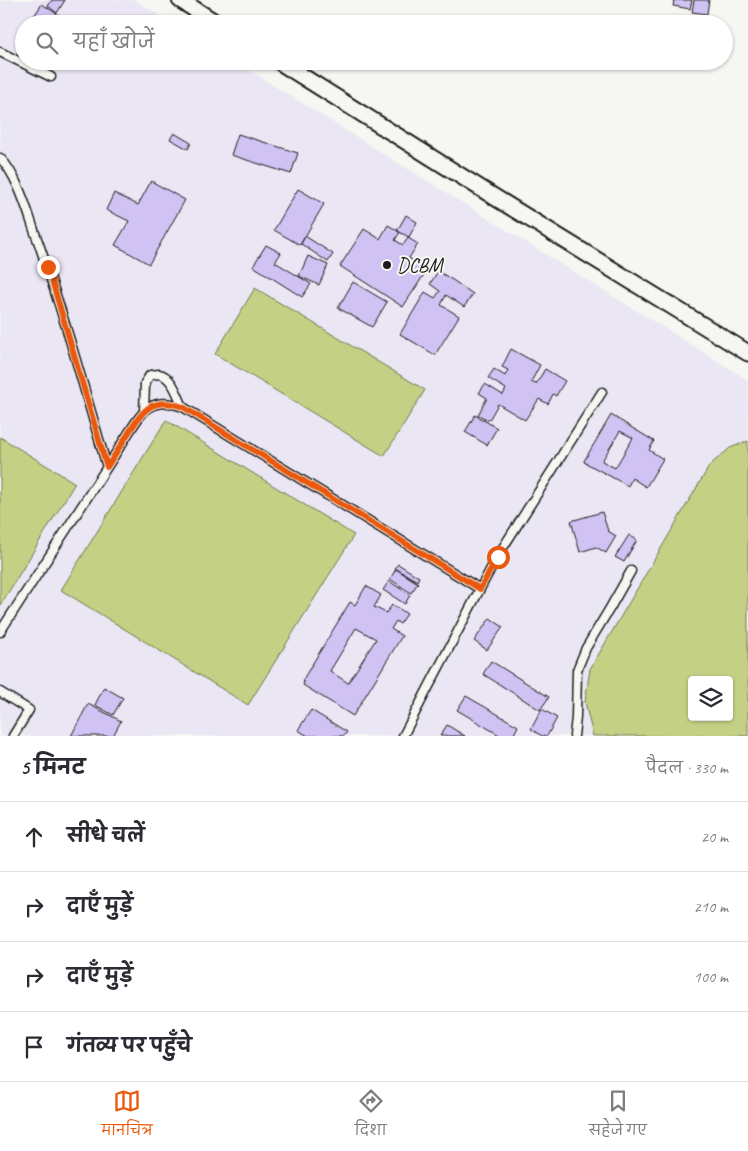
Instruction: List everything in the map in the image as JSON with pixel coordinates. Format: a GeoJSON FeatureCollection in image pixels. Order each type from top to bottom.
{"type":"FeatureCollection","features":[{"type":"Feature","properties":{"kind":"street"},"geometry":{"type":"LineString","coordinates":[[180,0],[204,15]]}},
{"type":"Feature","properties":{"kind":"street"},"geometry":{"type":"LineString","coordinates":[[292,70],[748,353]]}},
{"type":"Feature","properties":{"kind":"lane"},"geometry":{"type":"LineString","coordinates":[[0,52],[15,59]]}},
{"type":"Feature","properties":{"kind":"lane"},"geometry":{"type":"LineString","coordinates":[[37,70],[52,77]]}},
{"type":"Feature","properties":{"kind":"lane"},"geometry":{"type":"LineString","coordinates":[[0,158],[6,163],[22,196],[48,267],[107,467]]}},
{"type":"Feature","properties":{"kind":"lane"},"geometry":{"type":"LineString","coordinates":[[144,412],[145,383],[150,375],[158,374],[167,378],[183,407]]}},
{"type":"Feature","properties":{"kind":"lane"},"geometry":{"type":"LineString","coordinates":[[403,736],[498,557],[602,392]]}},
{"type":"Feature","properties":{"kind":"lane"},"geometry":{"type":"LineString","coordinates":[[0,632],[138,418],[155,404],[162,403],[172,403],[183,407],[480,589]]}},
{"type":"Feature","properties":{"kind":"lane"},"geometry":{"type":"LineString","coordinates":[[574,736],[577,670],[586,648],[632,571]]}},
{"type":"Feature","properties":{"kind":"lane"},"geometry":{"type":"LineString","coordinates":[[0,692],[30,710],[13,736]]}},
{"type":"Feature","properties":{"kind":"shaded area"},"geometry":{"type":"Polygon","coordinates":[[[0,0],[135,0],[159,15],[15,15],[15,70],[249,70],[748,380],[748,736],[0,736],[0,0]]]}},
{"type":"Feature","properties":{"kind":"green space"},"geometry":{"type":"Polygon","coordinates":[[[255,288],[425,390],[384,456],[215,354],[255,288]]]}},
{"type":"Feature","properties":{"kind":"green space"},"geometry":{"type":"Polygon","coordinates":[[[166,420],[354,535],[248,705],[61,590],[166,420]]]}},
{"type":"Feature","properties":{"kind":"green space"},"geometry":{"type":"Polygon","coordinates":[[[0,437],[75,483],[0,606],[0,437]]]}},
{"type":"Feature","properties":{"kind":"green space"},"geometry":{"type":"Polygon","coordinates":[[[748,441],[748,736],[593,736],[585,702],[590,669],[710,465],[730,448],[748,441]]]}},
{"type":"Feature","properties":{"kind":"building"},"geometry":{"type":"Polygon","coordinates":[[[52,0],[65,0],[57,13],[48,6],[52,0]]]}},
{"type":"Feature","properties":{"kind":"building"},"geometry":{"type":"Polygon","coordinates":[[[674,0],[692,0],[690,9],[673,6],[674,0]]]}},
{"type":"Feature","properties":{"kind":"building"},"geometry":{"type":"Polygon","coordinates":[[[694,0],[709,0],[707,14],[692,12],[694,0]]]}},
{"type":"Feature","properties":{"kind":"building"},"geometry":{"type":"Polygon","coordinates":[[[42,4],[58,15],[35,15],[42,4]]]}},
{"type":"Feature","properties":{"kind":"building"},"geometry":{"type":"Polygon","coordinates":[[[174,133],[191,143],[188,149],[170,139],[174,133]]]}},
{"type":"Feature","properties":{"kind":"building"},"geometry":{"type":"Polygon","coordinates":[[[238,134],[298,153],[291,174],[231,155],[238,134]]]}},
{"type":"Feature","properties":{"kind":"building"},"geometry":{"type":"Polygon","coordinates":[[[151,181],[185,200],[149,264],[115,245],[129,221],[106,210],[114,193],[138,205],[151,181]]]}},
{"type":"Feature","properties":{"kind":"building"},"geometry":{"type":"Polygon","coordinates":[[[298,189],[324,204],[300,245],[274,230],[298,189]]]}},
{"type":"Feature","properties":{"kind":"building"},"geometry":{"type":"Polygon","coordinates":[[[406,215],[417,222],[409,237],[397,231],[406,215]]]}},
{"type":"Feature","properties":{"kind":"building"},"geometry":{"type":"Polygon","coordinates":[[[388,225],[400,232],[395,240],[403,245],[408,238],[418,244],[409,258],[427,270],[403,307],[340,266],[364,229],[380,239],[388,225]]]}},
{"type":"Feature","properties":{"kind":"building"},"geometry":{"type":"Polygon","coordinates":[[[305,236],[333,254],[328,262],[301,244],[305,236]]]}},
{"type":"Feature","properties":{"kind":"building"},"geometry":{"type":"Polygon","coordinates":[[[266,245],[281,253],[275,262],[311,284],[302,297],[253,266],[266,245]]]}},
{"type":"Feature","properties":{"kind":"building"},"geometry":{"type":"Polygon","coordinates":[[[308,256],[328,265],[319,285],[299,276],[308,256]]]}},
{"type":"Feature","properties":{"kind":"building"},"geometry":{"type":"Polygon","coordinates":[[[438,271],[473,294],[464,307],[446,295],[441,305],[459,316],[435,355],[400,334],[425,292],[435,298],[440,291],[430,284],[438,271]]]}},
{"type":"Feature","properties":{"kind":"building"},"geometry":{"type":"Polygon","coordinates":[[[353,282],[387,302],[372,327],[338,308],[353,282]]]}},
{"type":"Feature","properties":{"kind":"building"},"geometry":{"type":"Polygon","coordinates":[[[511,349],[540,365],[531,382],[536,384],[545,369],[565,381],[556,396],[553,394],[548,404],[539,399],[525,420],[498,404],[489,420],[478,415],[487,398],[479,393],[485,384],[503,395],[506,389],[488,378],[494,369],[505,376],[508,370],[502,367],[511,349]]]}},
{"type":"Feature","properties":{"kind":"building"},"geometry":{"type":"Polygon","coordinates":[[[475,415],[497,428],[487,445],[465,432],[475,415]]]}},
{"type":"Feature","properties":{"kind":"building"},"geometry":{"type":"Polygon","coordinates":[[[611,415],[654,441],[649,450],[663,459],[646,487],[632,478],[628,486],[584,461],[611,415]],[[620,431],[602,461],[615,468],[633,438],[620,431]]]}},
{"type":"Feature","properties":{"kind":"building"},"geometry":{"type":"Polygon","coordinates":[[[602,512],[608,531],[616,536],[606,553],[596,547],[580,552],[571,521],[602,512]]]}},
{"type":"Feature","properties":{"kind":"building"},"geometry":{"type":"Polygon","coordinates":[[[629,535],[637,540],[624,562],[615,557],[629,535]]]}},
{"type":"Feature","properties":{"kind":"building"},"geometry":{"type":"Polygon","coordinates":[[[398,564],[419,577],[417,581],[395,568],[398,564]]]}},
{"type":"Feature","properties":{"kind":"building"},"geometry":{"type":"Polygon","coordinates":[[[396,569],[418,583],[411,593],[390,579],[396,569]]]}},
{"type":"Feature","properties":{"kind":"building"},"geometry":{"type":"Polygon","coordinates":[[[389,581],[410,595],[405,604],[383,590],[389,581]]]}},
{"type":"Feature","properties":{"kind":"building"},"geometry":{"type":"Polygon","coordinates":[[[366,586],[381,595],[374,607],[386,613],[392,605],[407,614],[400,624],[396,621],[391,629],[402,636],[353,716],[303,685],[304,682],[302,681],[350,602],[355,605],[366,586]],[[356,628],[330,671],[348,683],[376,639],[356,628]]]}},
{"type":"Feature","properties":{"kind":"building"},"geometry":{"type":"Polygon","coordinates":[[[490,618],[503,627],[487,650],[474,641],[490,618]]]}},
{"type":"Feature","properties":{"kind":"building"},"geometry":{"type":"Polygon","coordinates":[[[491,661],[549,697],[540,710],[483,674],[491,661]]]}},
{"type":"Feature","properties":{"kind":"building"},"geometry":{"type":"Polygon","coordinates":[[[104,687],[123,698],[113,715],[95,705],[104,687]]]}},
{"type":"Feature","properties":{"kind":"building"},"geometry":{"type":"Polygon","coordinates":[[[466,696],[518,726],[513,736],[501,736],[457,710],[466,696]]]}},
{"type":"Feature","properties":{"kind":"building"},"geometry":{"type":"Polygon","coordinates":[[[88,704],[121,721],[113,736],[71,736],[88,704]]]}},
{"type":"Feature","properties":{"kind":"building"},"geometry":{"type":"Polygon","coordinates":[[[542,709],[557,718],[547,736],[542,736],[531,729],[542,709]]]}},
{"type":"Feature","properties":{"kind":"building"},"geometry":{"type":"Polygon","coordinates":[[[311,710],[347,732],[344,736],[308,736],[298,730],[311,710]]]}},
{"type":"Feature","properties":{"kind":"building"},"geometry":{"type":"Polygon","coordinates":[[[447,725],[465,736],[440,736],[447,725]]]}},
{"type":"Feature","properties":{"kind":"place","name":"DCBM"},"geometry":{"type":"Point","coordinates":[387,265]}},
{"type":"Feature","properties":{"kind":"route"},"geometry":{"type":"LineString","coordinates":[[48,267],[107,467],[138,418],[146,410],[155,404],[172,403],[183,407],[480,589],[498,557]]}}]}
